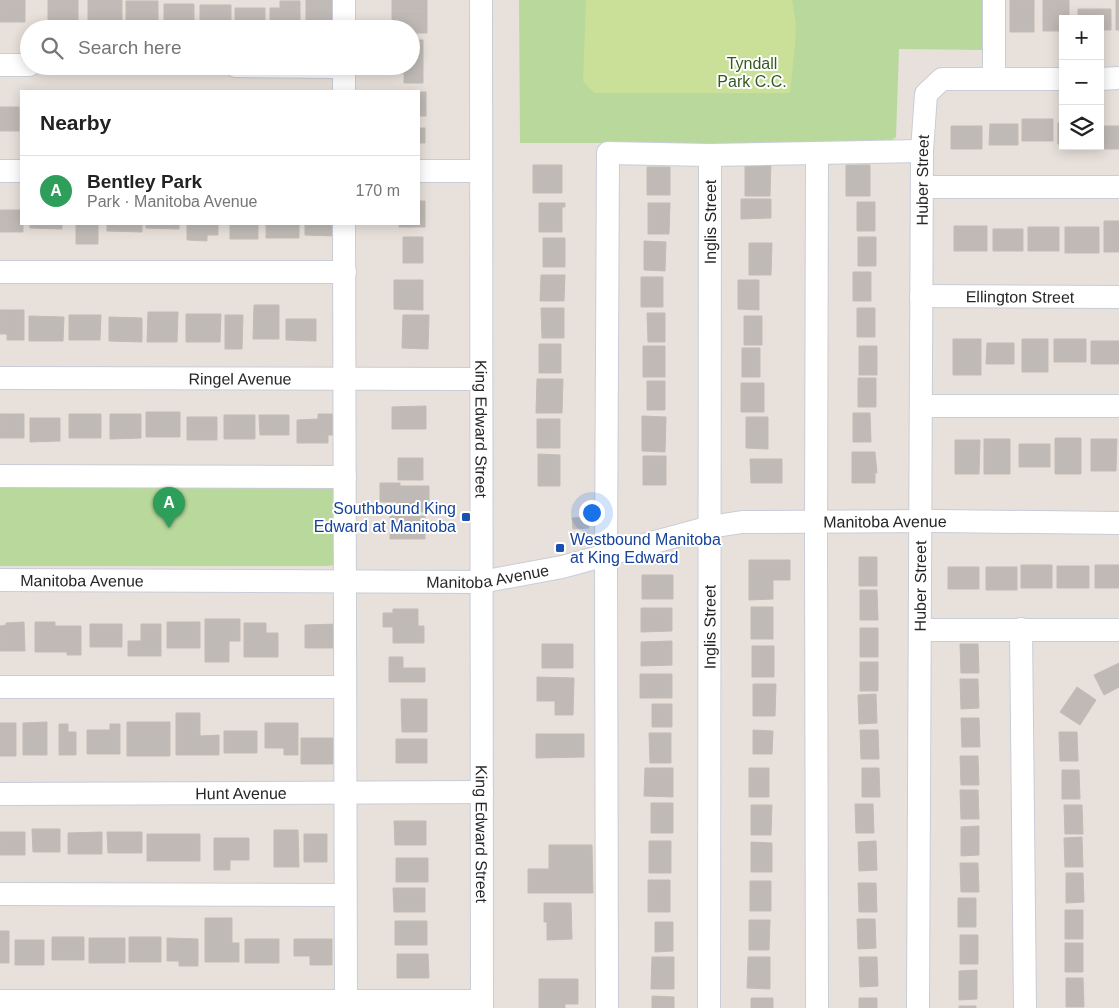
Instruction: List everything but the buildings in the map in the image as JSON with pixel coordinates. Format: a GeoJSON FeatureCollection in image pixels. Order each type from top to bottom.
{"type":"FeatureCollection","features":[{"type":"Feature","properties":{"kind":"street"},"geometry":{"type":"LineString","coordinates":[[344,0],[344,20]]}},
{"type":"Feature","properties":{"kind":"street","name":"King Edward Street"},"geometry":{"type":"LineString","coordinates":[[481,0],[482,1004]]}},
{"type":"Feature","properties":{"kind":"street"},"geometry":{"type":"LineString","coordinates":[[994,0],[994,79],[1059,79]]}},
{"type":"Feature","properties":{"kind":"street"},"geometry":{"type":"LineString","coordinates":[[0,65],[20,65]]}},
{"type":"Feature","properties":{"kind":"street"},"geometry":{"type":"LineString","coordinates":[[344,75],[344,90]]}},
{"type":"Feature","properties":{"kind":"street"},"geometry":{"type":"LineString","coordinates":[[1104,78],[1119,78]]}},
{"type":"Feature","properties":{"kind":"street","name":"Huber Street"},"geometry":{"type":"LineString","coordinates":[[918,1008],[922,151],[926,94],[942,79],[994,79]]}},
{"type":"Feature","properties":{"kind":"street"},"geometry":{"type":"LineString","coordinates":[[607,1008],[606,556],[608,153],[710,155],[922,151]]}},
{"type":"Feature","properties":{"kind":"street"},"geometry":{"type":"LineString","coordinates":[[817,153],[817,1008]]}},
{"type":"Feature","properties":{"kind":"street","name":"Inglis Street"},"geometry":{"type":"LineString","coordinates":[[709,1008],[710,155]]}},
{"type":"Feature","properties":{"kind":"street"},"geometry":{"type":"LineString","coordinates":[[0,171],[20,171]]}},
{"type":"Feature","properties":{"kind":"street"},"geometry":{"type":"LineString","coordinates":[[420,171],[480,171]]}},
{"type":"Feature","properties":{"kind":"street"},"geometry":{"type":"LineString","coordinates":[[922,187],[1119,187]]}},
{"type":"Feature","properties":{"kind":"street"},"geometry":{"type":"LineString","coordinates":[[344,225],[346,1004]]}},
{"type":"Feature","properties":{"kind":"street"},"geometry":{"type":"LineString","coordinates":[[0,272],[345,272]]}},
{"type":"Feature","properties":{"kind":"street","name":"Ellington Street"},"geometry":{"type":"LineString","coordinates":[[922,296],[1119,297]]}},
{"type":"Feature","properties":{"kind":"street","name":"Ringel Avenue"},"geometry":{"type":"LineString","coordinates":[[0,378],[480,379]]}},
{"type":"Feature","properties":{"kind":"street"},"geometry":{"type":"LineString","coordinates":[[921,406],[1119,406]]}},
{"type":"Feature","properties":{"kind":"street"},"geometry":{"type":"LineString","coordinates":[[0,476],[345,477]]}},
{"type":"Feature","properties":{"kind":"street","name":"Manitoba Avenue"},"geometry":{"type":"LineString","coordinates":[[0,580],[481,582],[562,567],[710,527],[742,522],[1119,523]]}},
{"type":"Feature","properties":{"kind":"street"},"geometry":{"type":"LineString","coordinates":[[1021,629],[1025,1008]]}},
{"type":"Feature","properties":{"kind":"street"},"geometry":{"type":"LineString","coordinates":[[920,630],[1119,630]]}},
{"type":"Feature","properties":{"kind":"street"},"geometry":{"type":"LineString","coordinates":[[0,687],[345,687]]}},
{"type":"Feature","properties":{"kind":"street","name":"Hunt Avenue"},"geometry":{"type":"LineString","coordinates":[[0,794],[482,792]]}},
{"type":"Feature","properties":{"kind":"street"},"geometry":{"type":"LineString","coordinates":[[0,894],[345,895]]}},
{"type":"Feature","properties":{"kind":"street"},"geometry":{"type":"LineString","coordinates":[[0,1001],[482,1004]]}},
{"type":"Feature","properties":{"kind":"green space","name":"Tyndall Park C.C."},"geometry":{"type":"Polygon","coordinates":[[[519,0],[985,0],[983,50],[899,49],[896,137],[887,143],[520,143],[519,0]]]}},
{"type":"Feature","properties":{"kind":"green space"},"geometry":{"type":"Polygon","coordinates":[[[586,0],[792,0],[796,25],[790,93],[594,93],[583,81],[586,0]]]}},
{"type":"Feature","properties":{"kind":"green space"},"geometry":{"type":"Polygon","coordinates":[[[0,486],[328,486],[334,489],[339,562],[326,566],[0,566],[0,486]]]}},
{"type":"Feature","properties":{"kind":"place","name":"Southbound King Edward at Manitoba"},"geometry":{"type":"Point","coordinates":[466,517]}},
{"type":"Feature","properties":{"kind":"place","name":"Bentley Park"},"geometry":{"type":"Point","coordinates":[169,528]}},
{"type":"Feature","properties":{"kind":"place","name":"Westbound Manitoba at King Edward"},"geometry":{"type":"Point","coordinates":[560,548]}}]}
